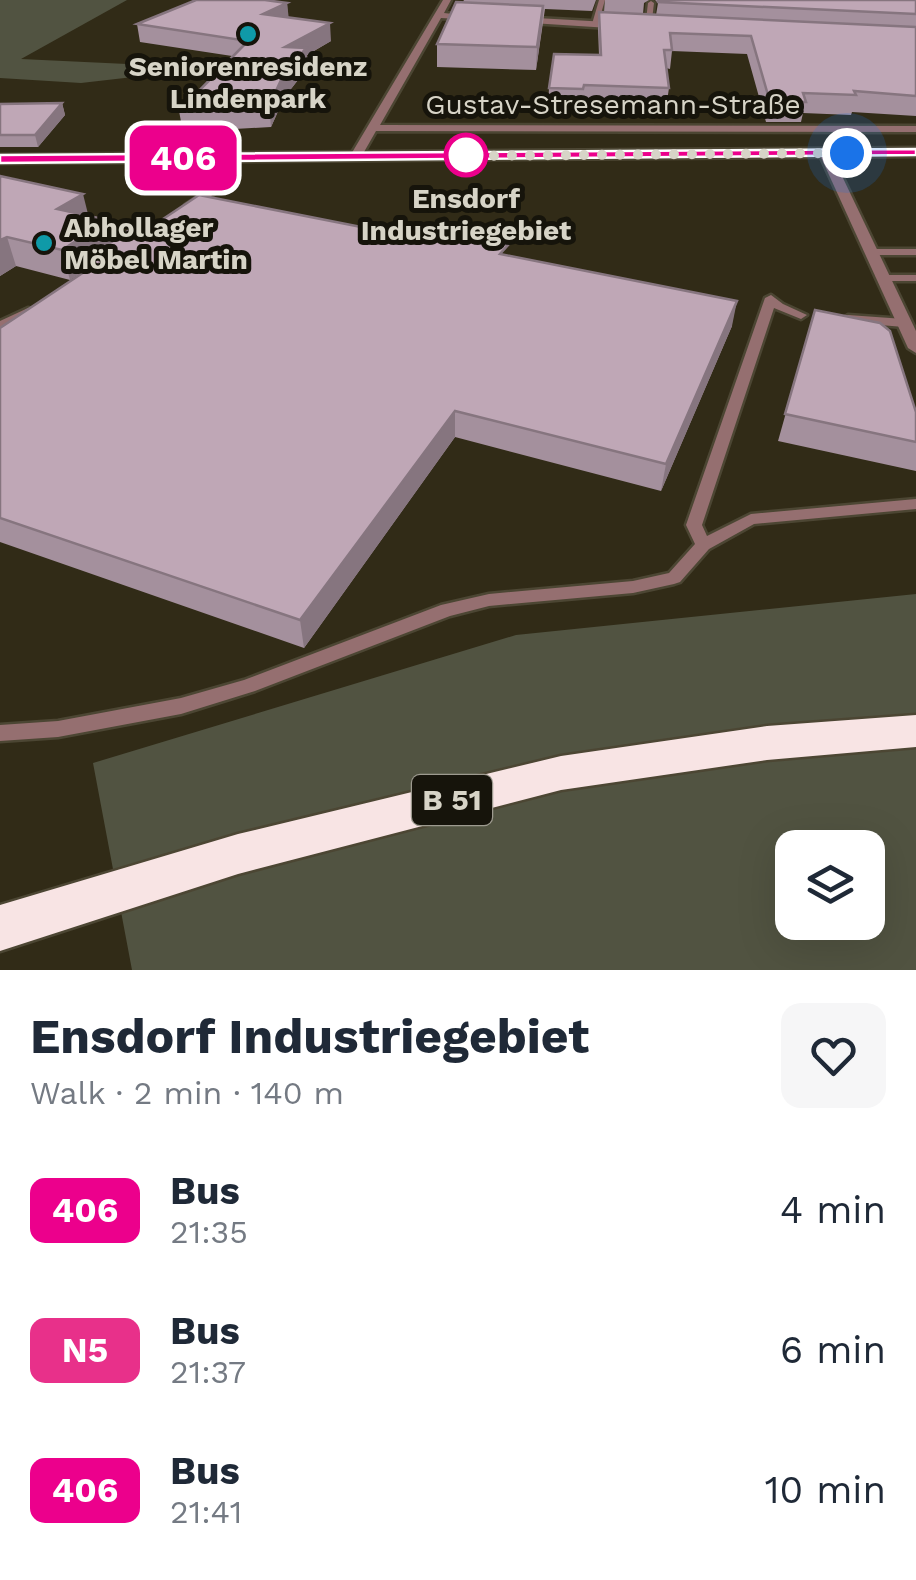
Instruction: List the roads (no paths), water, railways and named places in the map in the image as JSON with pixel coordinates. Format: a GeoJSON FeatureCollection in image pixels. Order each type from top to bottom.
{"type":"FeatureCollection","features":[{"type":"Feature","properties":{"kind":"highway","name":"B 51"},"geometry":{"type":"LineString","coordinates":[[0,928],[238,854],[561,773],[768,743],[916,731]]}},
{"type":"Feature","properties":{"kind":"main road"},"geometry":{"type":"LineString","coordinates":[[0,159],[916,152]]}},
{"type":"Feature","properties":{"kind":"street"},"geometry":{"type":"LineString","coordinates":[[356,156],[447,0]]}},
{"type":"Feature","properties":{"kind":"street"},"geometry":{"type":"LineString","coordinates":[[437,15],[666,28]]}},
{"type":"Feature","properties":{"kind":"street","name":"Gustav-Stresemann-Straße"},"geometry":{"type":"LineString","coordinates":[[370,128],[916,129]]}},
{"type":"Feature","properties":{"kind":"street"},"geometry":{"type":"LineString","coordinates":[[825,154],[916,348]]}},
{"type":"Feature","properties":{"kind":"lane"},"geometry":{"type":"LineString","coordinates":[[595,24],[602,0]]}},
{"type":"Feature","properties":{"kind":"lane"},"geometry":{"type":"LineString","coordinates":[[648,28],[651,3]]}},
{"type":"Feature","properties":{"kind":"lane"},"geometry":{"type":"LineString","coordinates":[[184,211],[220,186]]}},
{"type":"Feature","properties":{"kind":"lane"},"geometry":{"type":"LineString","coordinates":[[871,252],[916,252]]}},
{"type":"Feature","properties":{"kind":"lane"},"geometry":{"type":"LineString","coordinates":[[884,278],[916,278]]}},
{"type":"Feature","properties":{"kind":"lane"},"geometry":{"type":"LineString","coordinates":[[0,326],[47,302]]}},
{"type":"Feature","properties":{"kind":"lane"},"geometry":{"type":"LineString","coordinates":[[703,545],[694,526],[767,310],[806,316]]}},
{"type":"Feature","properties":{"kind":"lane"},"geometry":{"type":"LineString","coordinates":[[830,318],[904,323]]}},
{"type":"Feature","properties":{"kind":"lane"},"geometry":{"type":"LineString","coordinates":[[0,733],[58,729],[181,706],[298,668],[447,610],[490,600],[633,587],[674,578],[703,545],[750,519],[916,504]]}},
{"type":"Feature","properties":{"kind":"place","name":"Seniorenresidenz Lindenpark"},"geometry":{"type":"Point","coordinates":[248,34]}},
{"type":"Feature","properties":{"kind":"place","name":"Ensdorf Industriegebiet"},"geometry":{"type":"Point","coordinates":[466,155]}},
{"type":"Feature","properties":{"kind":"place","name":"Abhollager Möbel Martin"},"geometry":{"type":"Point","coordinates":[44,243]}}]}
